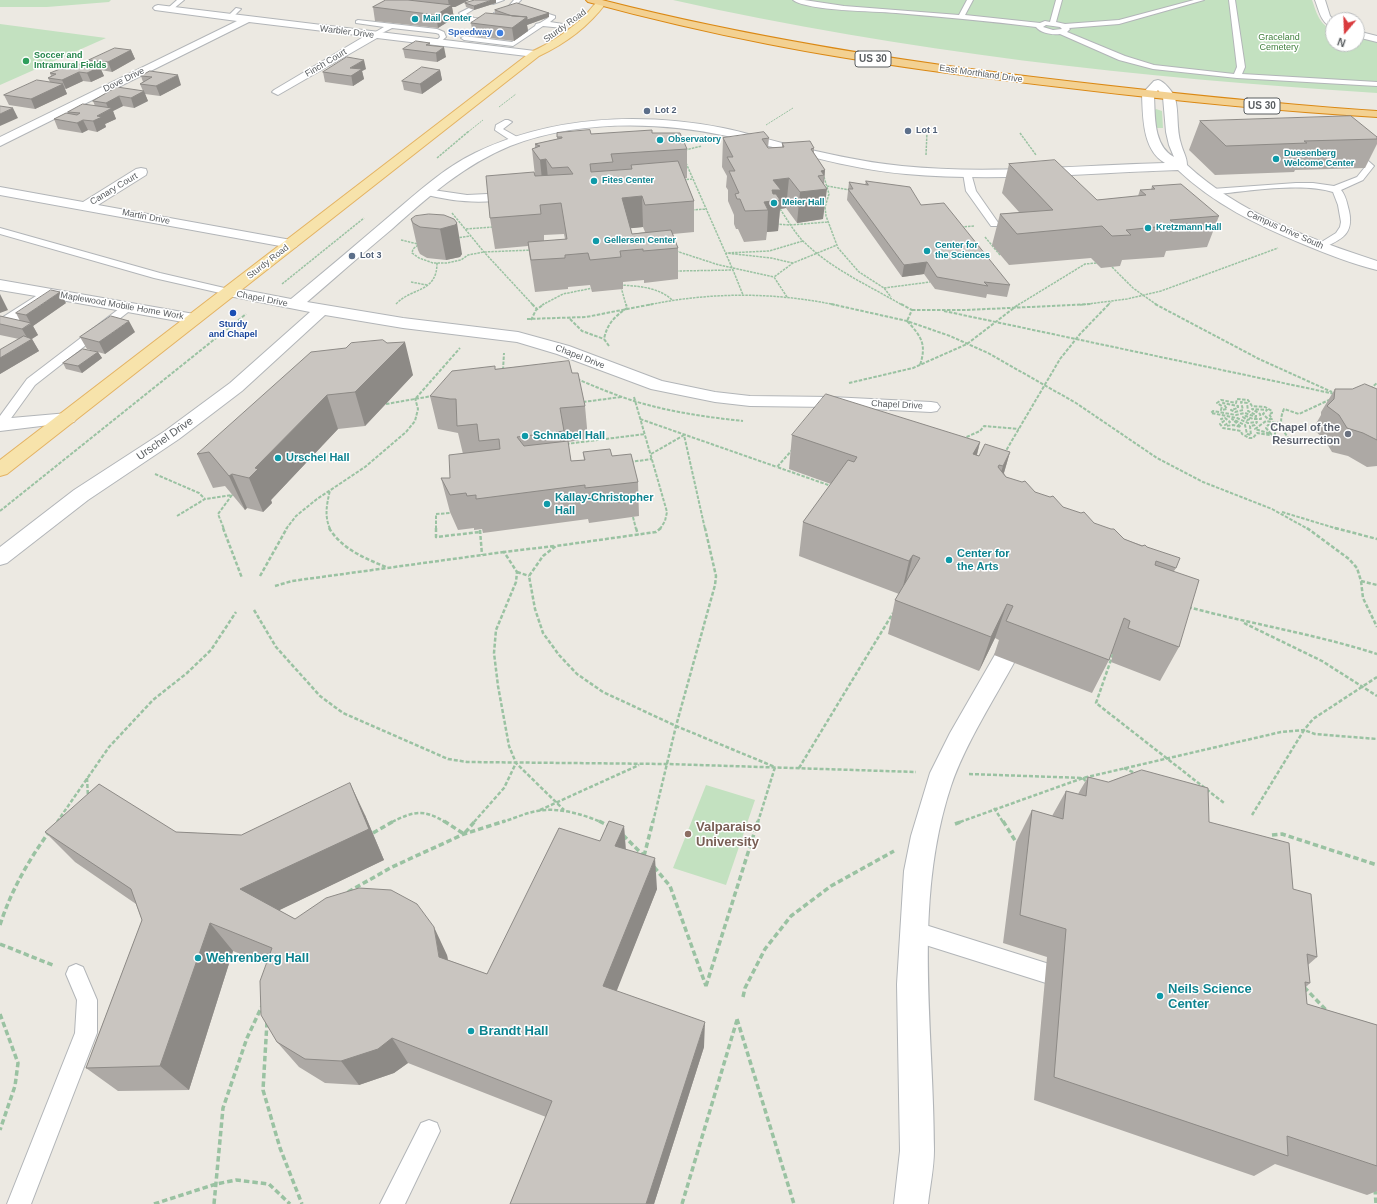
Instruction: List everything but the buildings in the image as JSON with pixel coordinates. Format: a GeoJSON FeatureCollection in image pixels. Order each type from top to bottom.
{"type":"FeatureCollection","features":[{"type":"Feature","properties":{"kind":"highway","name":"East Morthland Drive"},"geometry":{"type":"LineString","coordinates":[[591,0],[603,1],[718,30],[849,55],[996,77],[1169,97],[1308,110],[1377,114]]}},
{"type":"Feature","properties":{"kind":"highway"},"geometry":{"type":"LineString","coordinates":[[1143,82],[1174,85]]}},
{"type":"Feature","properties":{"kind":"main road","name":"Sturdy Road"},"geometry":{"type":"LineString","coordinates":[[535,54],[537,46],[584,10],[603,1]]}},
{"type":"Feature","properties":{"kind":"main road","name":"Sturdy Road"},"geometry":{"type":"LineString","coordinates":[[0,470],[535,54],[550,48],[595,13],[603,1]]}},
{"type":"Feature","properties":{"kind":"street"},"geometry":{"type":"LineString","coordinates":[[1320,0],[1325,14]]}},
{"type":"Feature","properties":{"kind":"street","name":"Warbler Drive"},"geometry":{"type":"LineString","coordinates":[[158,8],[535,54]]}},
{"type":"Feature","properties":{"kind":"street","name":"Dove Drive"},"geometry":{"type":"LineString","coordinates":[[0,142],[248,19]]}},
{"type":"Feature","properties":{"kind":"street","name":"Finch Court"},"geometry":{"type":"LineString","coordinates":[[278,92],[374,35]]}},
{"type":"Feature","properties":{"kind":"street"},"geometry":{"type":"LineString","coordinates":[[1365,36],[1377,39]]}},
{"type":"Feature","properties":{"kind":"street"},"geometry":{"type":"LineString","coordinates":[[294,305],[426,192],[460,166],[481,154],[533,135],[590,124],[641,122],[674,124],[722,131],[837,160],[904,170],[967,173],[1050,172],[1181,166],[1181,158],[1172,132],[1169,97],[1158,83],[1148,94]]}},
{"type":"Feature","properties":{"kind":"street","name":"Campus Drive South"},"geometry":{"type":"LineString","coordinates":[[1148,94],[1150,129],[1152,137],[1158,148],[1166,158],[1181,166],[1199,183],[1267,224],[1320,246],[1377,266]]}},
{"type":"Feature","properties":{"kind":"street","name":"Canary Court"},"geometry":{"type":"LineString","coordinates":[[86,206],[141,172]]}},
{"type":"Feature","properties":{"kind":"street","name":"Martin Drive"},"geometry":{"type":"LineString","coordinates":[[0,191],[291,244]]}},
{"type":"Feature","properties":{"kind":"street","name":"Maplewood Mobile Home Work"},"geometry":{"type":"LineString","coordinates":[[0,286],[128,307],[194,320]]}},
{"type":"Feature","properties":{"kind":"street","name":"Chapel Drive"},"geometry":{"type":"LineString","coordinates":[[229,292],[322,310],[403,323],[518,337],[563,350],[632,376],[676,390],[715,397],[765,401],[831,402],[931,407]]}},
{"type":"Feature","properties":{"kind":"street","name":"Maplewood Mobile Home Work"},"geometry":{"type":"LineString","coordinates":[[0,326],[50,294]]}},
{"type":"Feature","properties":{"kind":"street","name":"Urschel Drive"},"geometry":{"type":"LineString","coordinates":[[0,558],[78,498],[172,435],[236,387],[322,310]]}},
{"type":"Feature","properties":{"kind":"street"},"geometry":{"type":"LineString","coordinates":[[0,425],[68,418]]}},
{"type":"Feature","properties":{"kind":"street"},"geometry":{"type":"LineString","coordinates":[[911,1204],[917,1151],[912,984],[916,932],[918,871],[924,836],[943,773],[959,740],[1004,659]]}},
{"type":"Feature","properties":{"kind":"lane"},"geometry":{"type":"LineString","coordinates":[[170,9],[181,0]]}},
{"type":"Feature","properties":{"kind":"lane"},"geometry":{"type":"LineString","coordinates":[[493,2],[501,0]]}},
{"type":"Feature","properties":{"kind":"lane"},"geometry":{"type":"LineString","coordinates":[[796,0],[824,6],[886,8],[1039,25],[1053,23],[1122,58],[1144,65],[1177,71],[1377,84]]}},
{"type":"Feature","properties":{"kind":"lane"},"geometry":{"type":"LineString","coordinates":[[961,17],[970,0]]}},
{"type":"Feature","properties":{"kind":"lane"},"geometry":{"type":"LineString","coordinates":[[1053,23],[1059,0]]}},
{"type":"Feature","properties":{"kind":"lane"},"geometry":{"type":"LineString","coordinates":[[1039,25],[1038,27],[1044,30],[1119,22],[1201,0]]}},
{"type":"Feature","properties":{"kind":"lane"},"geometry":{"type":"LineString","coordinates":[[1232,0],[1241,67],[1237,76]]}},
{"type":"Feature","properties":{"kind":"lane"},"geometry":{"type":"LineString","coordinates":[[454,45],[464,38],[489,22],[495,14],[516,2],[553,17],[513,44],[464,38]]}},
{"type":"Feature","properties":{"kind":"lane"},"geometry":{"type":"LineString","coordinates":[[230,17],[238,9]]}},
{"type":"Feature","properties":{"kind":"lane"},"geometry":{"type":"LineString","coordinates":[[471,9],[462,13],[464,17],[473,20],[504,23]]}},
{"type":"Feature","properties":{"kind":"lane"},"geometry":{"type":"LineString","coordinates":[[358,22],[437,31],[442,33],[443,37],[437,43]]}},
{"type":"Feature","properties":{"kind":"lane"},"geometry":{"type":"LineString","coordinates":[[528,26],[540,25],[543,28],[561,28]]}},
{"type":"Feature","properties":{"kind":"lane"},"geometry":{"type":"LineString","coordinates":[[374,35],[390,26]]}},
{"type":"Feature","properties":{"kind":"lane"},"geometry":{"type":"LineString","coordinates":[[508,122],[499,127],[499,130],[516,140]]}},
{"type":"Feature","properties":{"kind":"lane"},"geometry":{"type":"LineString","coordinates":[[1335,189],[1358,180],[1368,171],[1370,166],[1354,153]]}},
{"type":"Feature","properties":{"kind":"lane"},"geometry":{"type":"LineString","coordinates":[[967,173],[971,191],[994,224]]}},
{"type":"Feature","properties":{"kind":"lane"},"geometry":{"type":"LineString","coordinates":[[1212,192],[1314,185],[1328,186],[1335,189],[1339,193],[1346,219],[1346,227],[1342,234],[1320,246]]}},
{"type":"Feature","properties":{"kind":"lane"},"geometry":{"type":"LineString","coordinates":[[426,192],[452,198],[485,199],[514,195]]}},
{"type":"Feature","properties":{"kind":"lane"},"geometry":{"type":"LineString","coordinates":[[0,231],[158,276],[229,292]]}},
{"type":"Feature","properties":{"kind":"lane"},"geometry":{"type":"LineString","coordinates":[[0,425],[31,382],[128,307]]}},
{"type":"Feature","properties":{"kind":"lane"},"geometry":{"type":"LineString","coordinates":[[916,932],[1046,973]]}},
{"type":"Feature","properties":{"kind":"lane"},"geometry":{"type":"LineString","coordinates":[[19,1204],[86,1033],[87,1000],[76,974]]}},
{"type":"Feature","properties":{"kind":"lane"},"geometry":{"type":"LineString","coordinates":[[392,1204],[429,1131]]}},
{"type":"Feature","properties":{"kind":"path"},"geometry":{"type":"LineString","coordinates":[[496,110],[521,90]]}},
{"type":"Feature","properties":{"kind":"path"},"geometry":{"type":"LineString","coordinates":[[435,160],[484,120]]}},
{"type":"Feature","properties":{"kind":"path"},"geometry":{"type":"LineString","coordinates":[[686,162],[743,295]]}},
{"type":"Feature","properties":{"kind":"path"},"geometry":{"type":"LineString","coordinates":[[825,174],[824,178],[829,194],[825,207],[828,222],[837,245],[845,257],[859,272],[884,288],[892,299]]}},
{"type":"Feature","properties":{"kind":"path"},"geometry":{"type":"LineString","coordinates":[[678,182],[692,179]]}},
{"type":"Feature","properties":{"kind":"path"},"geometry":{"type":"LineString","coordinates":[[827,186],[850,190]]}},
{"type":"Feature","properties":{"kind":"path"},"geometry":{"type":"LineString","coordinates":[[824,194],[829,194]]}},
{"type":"Feature","properties":{"kind":"path"},"geometry":{"type":"LineString","coordinates":[[686,211],[707,209]]}},
{"type":"Feature","properties":{"kind":"path"},"geometry":{"type":"LineString","coordinates":[[780,209],[790,225],[803,241],[817,252],[841,270],[912,310],[944,312],[1112,302],[1143,296],[1282,247]]}},
{"type":"Feature","properties":{"kind":"path"},"geometry":{"type":"LineString","coordinates":[[451,211],[484,252],[537,309]]}},
{"type":"Feature","properties":{"kind":"path"},"geometry":{"type":"LineString","coordinates":[[283,284],[368,214]]}},
{"type":"Feature","properties":{"kind":"path"},"geometry":{"type":"LineString","coordinates":[[771,223],[790,225],[828,222]]}},
{"type":"Feature","properties":{"kind":"path"},"geometry":{"type":"LineString","coordinates":[[958,227],[976,226]]}},
{"type":"Feature","properties":{"kind":"path"},"geometry":{"type":"LineString","coordinates":[[466,229],[493,227]]}},
{"type":"Feature","properties":{"kind":"path"},"geometry":{"type":"LineString","coordinates":[[451,239],[471,236]]}},
{"type":"Feature","properties":{"kind":"path"},"geometry":{"type":"LineString","coordinates":[[399,239],[418,244],[424,243]]}},
{"type":"Feature","properties":{"kind":"path"},"geometry":{"type":"LineString","coordinates":[[726,253],[769,251],[803,241]]}},
{"type":"Feature","properties":{"kind":"path"},"geometry":{"type":"LineString","coordinates":[[418,244],[413,249],[412,253],[419,258],[437,263],[461,260],[468,255],[484,252],[536,249]]}},
{"type":"Feature","properties":{"kind":"path"},"geometry":{"type":"LineString","coordinates":[[774,277],[793,263],[837,245]]}},
{"type":"Feature","properties":{"kind":"path"},"geometry":{"type":"LineString","coordinates":[[675,251],[733,269],[774,277],[787,297]]}},
{"type":"Feature","properties":{"kind":"path"},"geometry":{"type":"LineString","coordinates":[[726,253],[747,254],[793,263]]}},
{"type":"Feature","properties":{"kind":"path"},"geometry":{"type":"LineString","coordinates":[[394,307],[397,302],[409,294],[424,288],[436,277],[437,263]]}},
{"type":"Feature","properties":{"kind":"path"},"geometry":{"type":"LineString","coordinates":[[846,383],[889,375],[920,365],[967,344],[1012,308],[1085,264],[1097,263]]}},
{"type":"Feature","properties":{"kind":"path"},"geometry":{"type":"LineString","coordinates":[[1112,267],[1132,288],[1143,296],[1254,357],[1294,377],[1339,395]]}},
{"type":"Feature","properties":{"kind":"path"},"geometry":{"type":"LineString","coordinates":[[675,271],[733,269]]}},
{"type":"Feature","properties":{"kind":"path"},"geometry":{"type":"LineString","coordinates":[[411,282],[428,285]]}},
{"type":"Feature","properties":{"kind":"path"},"geometry":{"type":"LineString","coordinates":[[884,288],[930,282]]}},
{"type":"Feature","properties":{"kind":"path"},"geometry":{"type":"LineString","coordinates":[[613,286],[620,285],[655,291],[669,296],[672,300]]}},
{"type":"Feature","properties":{"kind":"path"},"geometry":{"type":"LineString","coordinates":[[620,285],[627,308]]}},
{"type":"Feature","properties":{"kind":"path"},"geometry":{"type":"LineString","coordinates":[[532,319],[537,309],[554,298],[581,289],[598,287]]}},
{"type":"Feature","properties":{"kind":"path"},"geometry":{"type":"LineString","coordinates":[[548,320],[597,315],[672,300],[743,295],[787,297],[838,304],[907,322],[967,344],[1006,362],[1076,403],[1157,458],[1203,482],[1272,509],[1344,532],[1377,539]]}},
{"type":"Feature","properties":{"kind":"path"},"geometry":{"type":"LineString","coordinates":[[1003,455],[1020,429],[1044,384],[1076,339],[1095,317],[1112,302]]}},
{"type":"Feature","properties":{"kind":"path"},"geometry":{"type":"LineString","coordinates":[[604,339],[608,324],[627,308]]}},
{"type":"Feature","properties":{"kind":"path"},"geometry":{"type":"LineString","coordinates":[[907,322],[912,310]]}},
{"type":"Feature","properties":{"kind":"path"},"geometry":{"type":"LineString","coordinates":[[944,312],[1339,395]]}},
{"type":"Feature","properties":{"kind":"path"},"geometry":{"type":"LineString","coordinates":[[0,511],[246,314]]}},
{"type":"Feature","properties":{"kind":"path"},"geometry":{"type":"LineString","coordinates":[[275,586],[292,581],[638,535],[656,532],[662,528],[666,521],[667,512],[634,400],[632,376],[620,356],[612,350],[604,339],[582,331],[569,319]]}},
{"type":"Feature","properties":{"kind":"path"},"geometry":{"type":"LineString","coordinates":[[907,322],[917,330],[922,340],[925,350],[920,365]]}},
{"type":"Feature","properties":{"kind":"path"},"geometry":{"type":"LineString","coordinates":[[415,398],[460,348]]}},
{"type":"Feature","properties":{"kind":"path"},"geometry":{"type":"LineString","coordinates":[[503,372],[504,353]]}},
{"type":"Feature","properties":{"kind":"path"},"geometry":{"type":"LineString","coordinates":[[570,380],[577,379]]}},
{"type":"Feature","properties":{"kind":"path"},"geometry":{"type":"LineString","coordinates":[[1368,390],[1377,383]]}},
{"type":"Feature","properties":{"kind":"path"},"geometry":{"type":"LineString","coordinates":[[386,404],[439,395]]}},
{"type":"Feature","properties":{"kind":"path"},"geometry":{"type":"LineString","coordinates":[[1304,440],[1291,441],[1285,435],[1280,423],[1280,418],[1284,408],[1299,414],[1339,395]]}},
{"type":"Feature","properties":{"kind":"path"},"geometry":{"type":"LineString","coordinates":[[581,403],[621,397]]}},
{"type":"Feature","properties":{"kind":"path"},"geometry":{"type":"LineString","coordinates":[[260,576],[273,555],[283,533],[296,516],[365,467],[406,432],[415,421],[418,410],[415,398]]}},
{"type":"Feature","properties":{"kind":"path"},"geometry":{"type":"LineString","coordinates":[[1250,419],[1261,419],[1260,414],[1252,409],[1267,410],[1267,412],[1263,414],[1268,419],[1272,419],[1269,414],[1272,413],[1272,411],[1265,407],[1259,408],[1252,406],[1248,400],[1239,398],[1236,403],[1221,400],[1217,402],[1222,406],[1221,410],[1228,409],[1223,403],[1238,406],[1238,408],[1231,410],[1235,412],[1243,410],[1241,402],[1247,403],[1248,411],[1256,415],[1256,417],[1245,413],[1236,415],[1213,411],[1211,413],[1237,418],[1248,423],[1257,422],[1255,425],[1250,426],[1251,435],[1249,435],[1247,434],[1245,425],[1232,419],[1241,427],[1226,426],[1225,425],[1230,422],[1225,418],[1221,418],[1224,421],[1220,424],[1223,428],[1241,431],[1242,434],[1249,438],[1253,438],[1257,433],[1275,436],[1275,432],[1272,430],[1274,427],[1272,425],[1268,425],[1266,428],[1272,434],[1255,429],[1266,421],[1280,423]]}},
{"type":"Feature","properties":{"kind":"path"},"geometry":{"type":"LineString","coordinates":[[640,419],[836,488]]}},
{"type":"Feature","properties":{"kind":"path"},"geometry":{"type":"LineString","coordinates":[[957,440],[980,431],[984,426],[1020,429]]}},
{"type":"Feature","properties":{"kind":"path"},"geometry":{"type":"LineString","coordinates":[[564,444],[645,434]]}},
{"type":"Feature","properties":{"kind":"path"},"geometry":{"type":"LineString","coordinates":[[651,454],[684,435]]}},
{"type":"Feature","properties":{"kind":"path"},"geometry":{"type":"LineString","coordinates":[[644,856],[668,764],[676,726],[715,580],[684,435]]}},
{"type":"Feature","properties":{"kind":"path"},"geometry":{"type":"LineString","coordinates":[[777,468],[797,443]]}},
{"type":"Feature","properties":{"kind":"path"},"geometry":{"type":"LineString","coordinates":[[623,463],[652,459]]}},
{"type":"Feature","properties":{"kind":"path"},"geometry":{"type":"LineString","coordinates":[[155,474],[199,493],[204,499]]}},
{"type":"Feature","properties":{"kind":"path"},"geometry":{"type":"LineString","coordinates":[[331,490],[326,504],[326,518],[334,535],[345,546],[361,558],[388,568]]}},
{"type":"Feature","properties":{"kind":"path"},"geometry":{"type":"LineString","coordinates":[[177,516],[204,499],[232,495],[218,514],[242,578]]}},
{"type":"Feature","properties":{"kind":"path"},"geometry":{"type":"LineString","coordinates":[[1272,509],[1301,524],[1349,559],[1357,568],[1361,581],[1363,598],[1377,627]]}},
{"type":"Feature","properties":{"kind":"path"},"geometry":{"type":"LineString","coordinates":[[450,513],[436,514],[436,537],[480,531],[482,555]]}},
{"type":"Feature","properties":{"kind":"path"},"geometry":{"type":"LineString","coordinates":[[633,517],[638,535]]}},
{"type":"Feature","properties":{"kind":"path"},"geometry":{"type":"LineString","coordinates":[[556,546],[543,556],[529,576],[535,609],[543,633],[559,655],[577,674],[603,692],[676,726],[775,767]]}},
{"type":"Feature","properties":{"kind":"path"},"geometry":{"type":"LineString","coordinates":[[504,552],[517,572],[516,582],[496,630],[494,653],[498,686],[509,746],[516,763],[564,811]]}},
{"type":"Feature","properties":{"kind":"path"},"geometry":{"type":"LineString","coordinates":[[517,572],[529,576]]}},
{"type":"Feature","properties":{"kind":"path"},"geometry":{"type":"LineString","coordinates":[[1361,581],[1377,585]]}},
{"type":"Feature","properties":{"kind":"path"},"geometry":{"type":"LineString","coordinates":[[1181,605],[1239,620],[1333,640],[1377,654]]}},
{"type":"Feature","properties":{"kind":"path"},"geometry":{"type":"LineString","coordinates":[[799,768],[897,608]]}},
{"type":"Feature","properties":{"kind":"path"},"geometry":{"type":"LineString","coordinates":[[254,610],[276,647],[320,696],[343,713],[448,759],[467,762],[668,764],[1083,778]]}},
{"type":"Feature","properties":{"kind":"path"},"geometry":{"type":"LineString","coordinates":[[0,925],[6,906],[29,860],[110,747],[153,700],[187,673],[211,650],[236,612]]}},
{"type":"Feature","properties":{"kind":"path"},"geometry":{"type":"LineString","coordinates":[[1239,620],[1322,661],[1364,686],[1377,696]]}},
{"type":"Feature","properties":{"kind":"path"},"geometry":{"type":"LineString","coordinates":[[1113,654],[1096,703],[1224,803]]}},
{"type":"Feature","properties":{"kind":"path"},"geometry":{"type":"LineString","coordinates":[[1252,816],[1257,805],[1304,730],[1313,719],[1377,677]]}},
{"type":"Feature","properties":{"kind":"path"},"geometry":{"type":"LineString","coordinates":[[743,997],[745,988],[764,949],[791,916],[831,886],[873,862],[924,836],[994,808],[1083,778],[1282,732],[1304,730],[1315,734],[1377,738]]}},
{"type":"Feature","properties":{"kind":"path"},"geometry":{"type":"LineString","coordinates":[[464,834],[504,788],[516,763]]}},
{"type":"Feature","properties":{"kind":"path"},"geometry":{"type":"LineString","coordinates":[[342,896],[392,867],[464,834],[538,811],[642,764]]}},
{"type":"Feature","properties":{"kind":"path"},"geometry":{"type":"LineString","coordinates":[[652,864],[670,886],[706,986],[775,767]]}},
{"type":"Feature","properties":{"kind":"path"},"geometry":{"type":"LineString","coordinates":[[1124,768],[1142,777]]}},
{"type":"Feature","properties":{"kind":"path"},"geometry":{"type":"LineString","coordinates":[[87,778],[88,801]]}},
{"type":"Feature","properties":{"kind":"path"},"geometry":{"type":"LineString","coordinates":[[1083,778],[1087,784]]}},
{"type":"Feature","properties":{"kind":"path"},"geometry":{"type":"LineString","coordinates":[[994,808],[1016,842]]}},
{"type":"Feature","properties":{"kind":"path"},"geometry":{"type":"LineString","coordinates":[[538,811],[564,811],[587,816],[611,827]]}},
{"type":"Feature","properties":{"kind":"path"},"geometry":{"type":"LineString","coordinates":[[373,833],[412,813],[421,812],[431,815],[464,834]]}},
{"type":"Feature","properties":{"kind":"path"},"geometry":{"type":"LineString","coordinates":[[62,815],[69,816]]}},
{"type":"Feature","properties":{"kind":"path"},"geometry":{"type":"LineString","coordinates":[[618,831],[630,840],[648,860]]}},
{"type":"Feature","properties":{"kind":"path"},"geometry":{"type":"LineString","coordinates":[[1272,835],[1282,834],[1377,865]]}},
{"type":"Feature","properties":{"kind":"path"},"geometry":{"type":"LineString","coordinates":[[648,871],[655,869]]}},
{"type":"Feature","properties":{"kind":"path"},"geometry":{"type":"LineString","coordinates":[[0,944],[76,974]]}},
{"type":"Feature","properties":{"kind":"path"},"geometry":{"type":"LineString","coordinates":[[1298,981],[1330,1013]]}},
{"type":"Feature","properties":{"kind":"path"},"geometry":{"type":"LineString","coordinates":[[214,1204],[223,1108],[248,1038],[265,1003],[267,1008]]}},
{"type":"Feature","properties":{"kind":"path"},"geometry":{"type":"LineString","coordinates":[[0,1014],[18,1063],[15,1086],[0,1130]]}},
{"type":"Feature","properties":{"kind":"path"},"geometry":{"type":"LineString","coordinates":[[268,1015],[262,1090],[280,1148],[302,1204]]}},
{"type":"Feature","properties":{"kind":"path"},"geometry":{"type":"LineString","coordinates":[[682,1204],[737,1019],[794,1204]]}},
{"type":"Feature","properties":{"kind":"path"},"geometry":{"type":"LineString","coordinates":[[154,1204],[216,1184],[236,1180],[269,1184],[290,1204]]}},
{"type":"Feature","properties":{"kind":"path"},"geometry":{"type":"LineString","coordinates":[[1374,1184],[1376,1204]]}},
{"type":"Feature","properties":{"kind":"green space"},"geometry":{"type":"Polygon","coordinates":[[[0,0],[111,0],[109,2],[47,7],[0,7],[0,0]]]}},
{"type":"Feature","properties":{"kind":"green space","name":"Graceland Cemetery"},"geometry":{"type":"Polygon","coordinates":[[[673,0],[1312,0],[1317,14],[1325,25],[1325,52],[1365,52],[1365,38],[1377,41],[1377,93],[1288,87],[1111,71],[935,48],[760,18],[673,0]]]}},
{"type":"Feature","properties":{"kind":"green space","name":"Soccer and Intramural Fields"},"geometry":{"type":"Polygon","coordinates":[[[0,24],[106,38],[0,85],[0,24]]]}},
{"type":"Feature","properties":{"kind":"green space"},"geometry":{"type":"Polygon","coordinates":[[[1156,109],[1162,111],[1163,128],[1156,128],[1154,111],[1156,109]]]}},
{"type":"Feature","properties":{"kind":"green space"},"geometry":{"type":"Polygon","coordinates":[[[706,785],[755,800],[726,885],[673,868],[706,785]]]}},
{"type":"Feature","properties":{"kind":"place","name":"Mail Center"},"geometry":{"type":"Point","coordinates":[415,19]}},
{"type":"Feature","properties":{"kind":"place","name":"Speedway"},"geometry":{"type":"Point","coordinates":[500,33]}},
{"type":"Feature","properties":{"kind":"place","name":"Soccer and Intramural Fields"},"geometry":{"type":"Point","coordinates":[26,61]}},
{"type":"Feature","properties":{"kind":"place","name":"Lot 2"},"geometry":{"type":"Point","coordinates":[647,111]}},
{"type":"Feature","properties":{"kind":"place","name":"Lot 1"},"geometry":{"type":"Point","coordinates":[908,131]}},
{"type":"Feature","properties":{"kind":"place","name":"Observatory"},"geometry":{"type":"Point","coordinates":[660,140]}},
{"type":"Feature","properties":{"kind":"place","name":"Duesenberg Welcome Center"},"geometry":{"type":"Point","coordinates":[1276,159]}},
{"type":"Feature","properties":{"kind":"place","name":"Fites Center"},"geometry":{"type":"Point","coordinates":[594,181]}},
{"type":"Feature","properties":{"kind":"place","name":"Meier Hall"},"geometry":{"type":"Point","coordinates":[774,203]}},
{"type":"Feature","properties":{"kind":"place","name":"Kretzmann Hall"},"geometry":{"type":"Point","coordinates":[1148,228]}},
{"type":"Feature","properties":{"kind":"place","name":"Gellersen Center"},"geometry":{"type":"Point","coordinates":[596,241]}},
{"type":"Feature","properties":{"kind":"place","name":"Center for the Sciences"},"geometry":{"type":"Point","coordinates":[927,251]}},
{"type":"Feature","properties":{"kind":"place","name":"Lot 3"},"geometry":{"type":"Point","coordinates":[352,256]}},
{"type":"Feature","properties":{"kind":"place","name":"Sturdy and Chapel"},"geometry":{"type":"Point","coordinates":[233,313]}},
{"type":"Feature","properties":{"kind":"place","name":"Chapel of the Resurrection"},"geometry":{"type":"Point","coordinates":[1348,434]}},
{"type":"Feature","properties":{"kind":"place","name":"Schnabel Hall"},"geometry":{"type":"Point","coordinates":[525,436]}},
{"type":"Feature","properties":{"kind":"place","name":"Urschel Hall"},"geometry":{"type":"Point","coordinates":[278,458]}},
{"type":"Feature","properties":{"kind":"place","name":"Kallay-Christopher Hall"},"geometry":{"type":"Point","coordinates":[547,504]}},
{"type":"Feature","properties":{"kind":"place","name":"Center for the Arts"},"geometry":{"type":"Point","coordinates":[949,560]}},
{"type":"Feature","properties":{"kind":"place","name":"Valparaiso University"},"geometry":{"type":"Point","coordinates":[688,834]}},
{"type":"Feature","properties":{"kind":"place","name":"Wehrenberg Hall"},"geometry":{"type":"Point","coordinates":[198,958]}},
{"type":"Feature","properties":{"kind":"place","name":"Neils Science Center"},"geometry":{"type":"Point","coordinates":[1160,996]}},
{"type":"Feature","properties":{"kind":"place","name":"Brandt Hall"},"geometry":{"type":"Point","coordinates":[471,1031]}}]}
